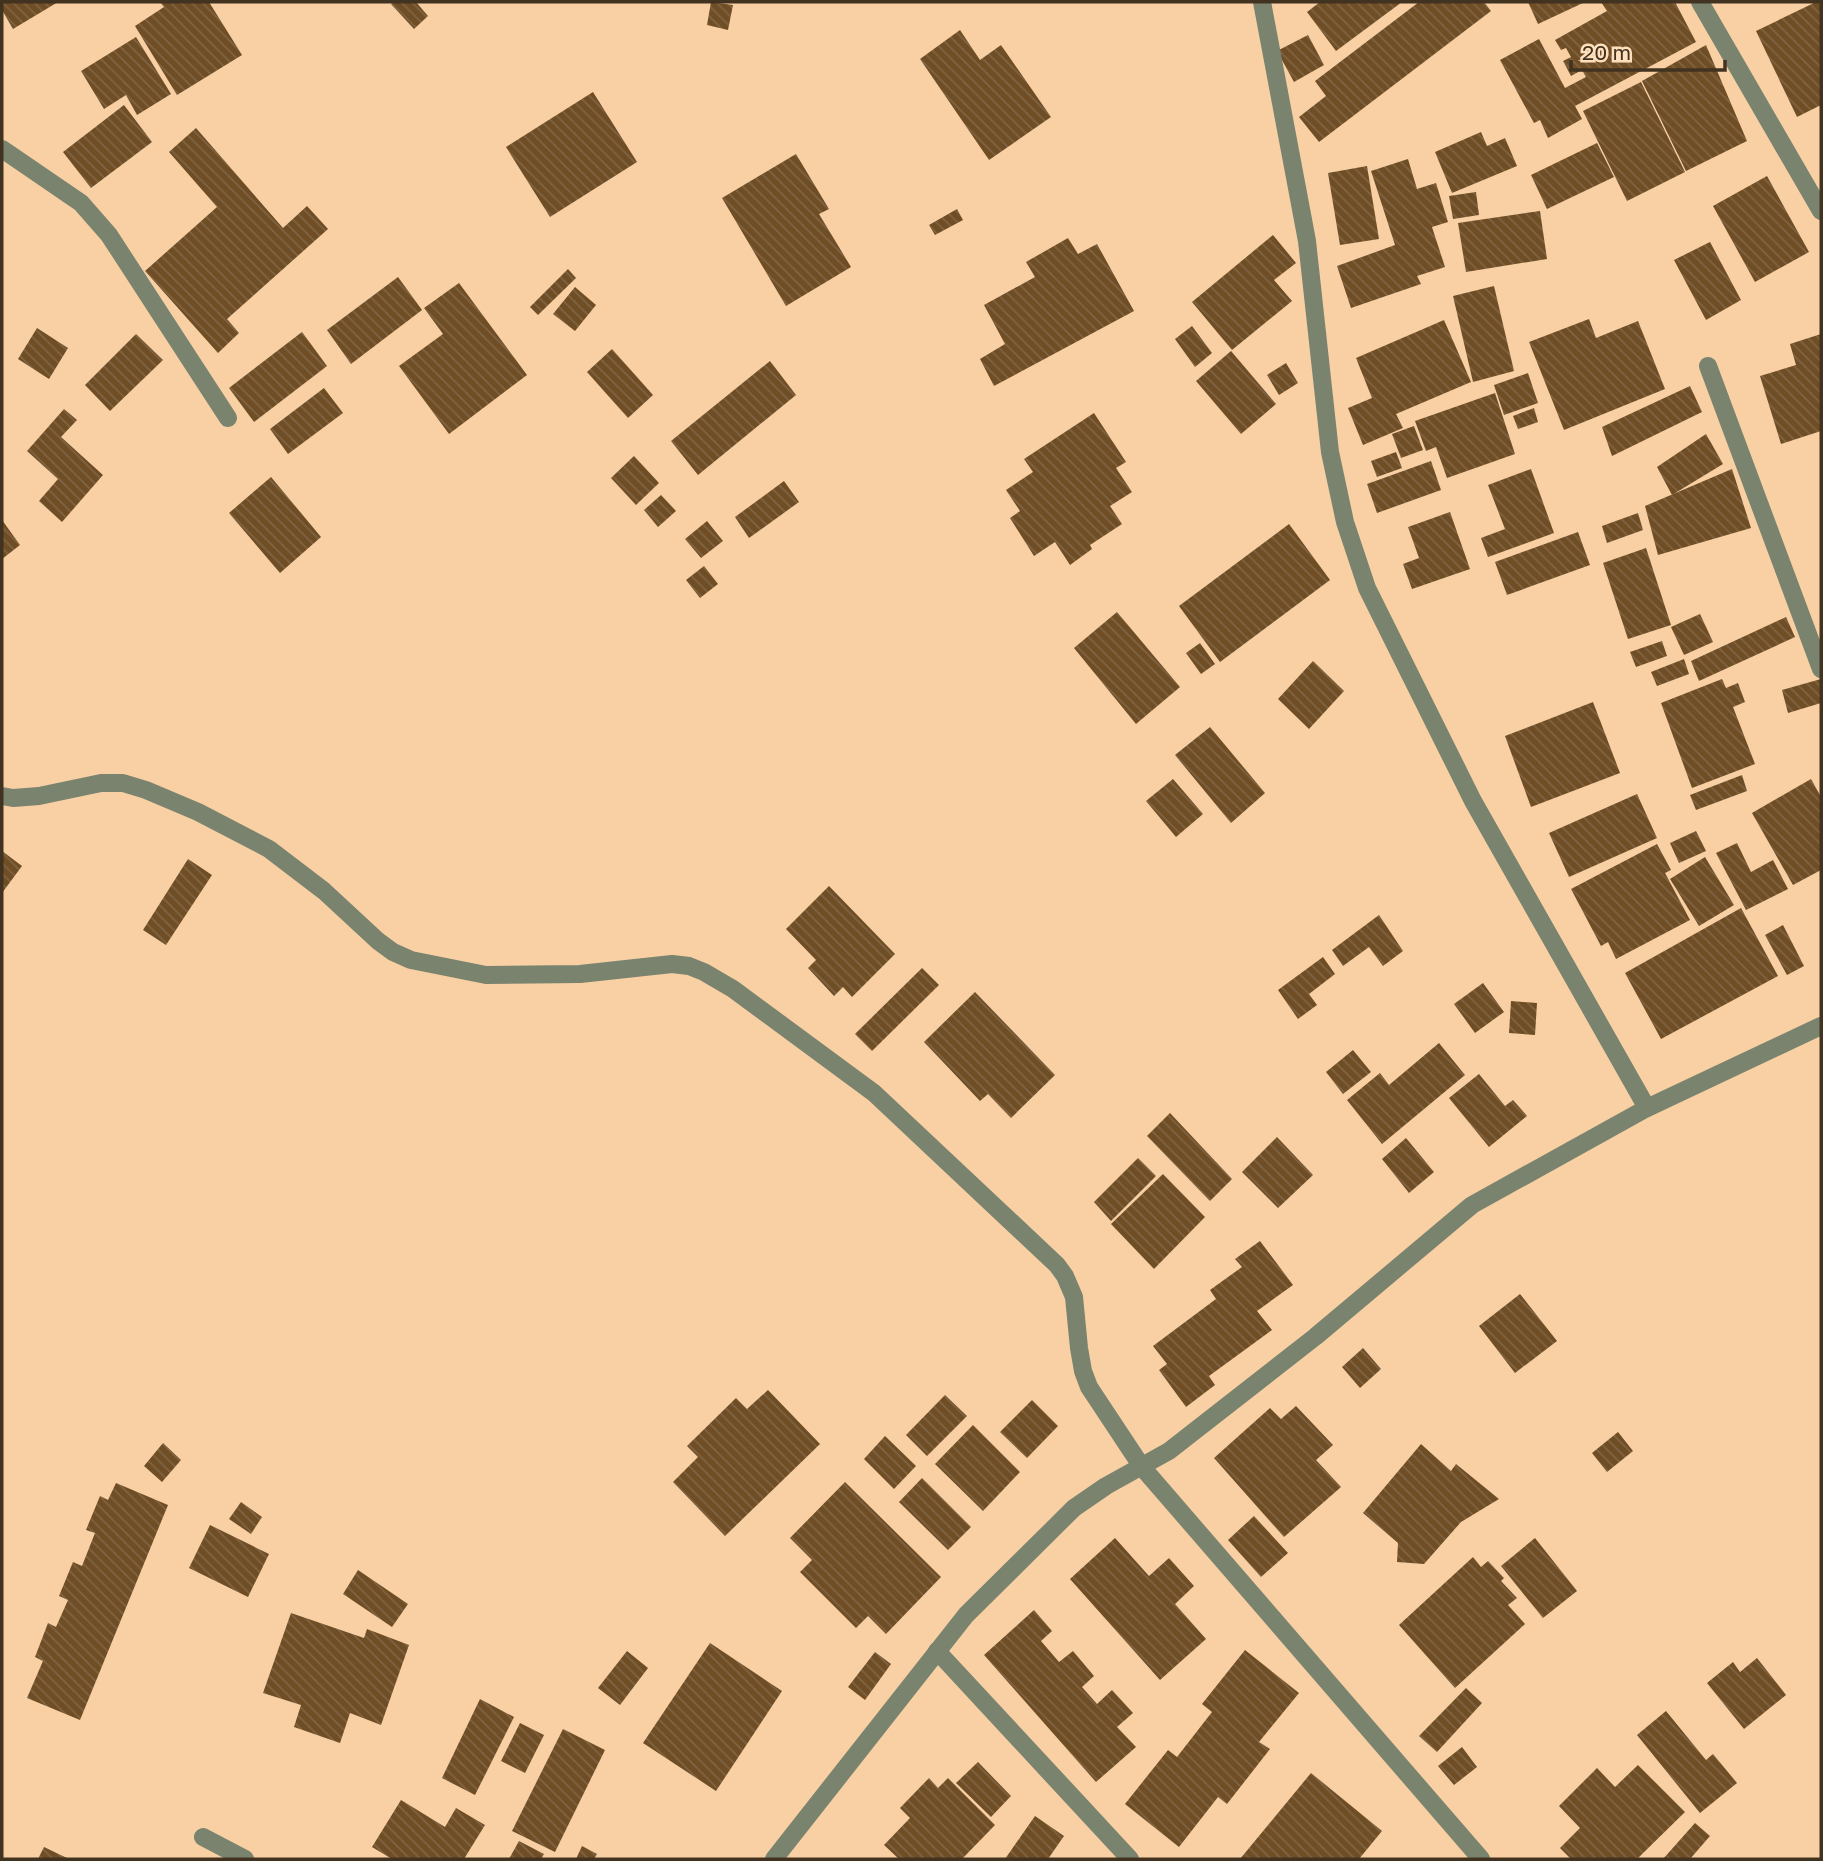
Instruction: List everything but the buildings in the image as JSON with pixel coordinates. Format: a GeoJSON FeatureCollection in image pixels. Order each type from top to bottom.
{"type":"FeatureCollection","features":[{"type":"Feature","properties":{"kind":"street"},"geometry":{"type":"LineString","coordinates":[[1262,2],[1307,241],[1330,452],[1345,522],[1367,588],[1473,801],[1647,1108]]}},
{"type":"Feature","properties":{"kind":"street"},"geometry":{"type":"LineString","coordinates":[[1700,2],[1821,211]]}},
{"type":"Feature","properties":{"kind":"street"},"geometry":{"type":"LineString","coordinates":[[2,149],[81,203],[109,234],[228,418]]}},
{"type":"Feature","properties":{"kind":"street"},"geometry":{"type":"LineString","coordinates":[[1708,366],[1821,669]]}},
{"type":"Feature","properties":{"kind":"street"},"geometry":{"type":"LineString","coordinates":[[2,796],[39,796],[101,783],[123,783],[156,795],[198,812],[269,849],[324,891],[378,941],[411,960],[486,975],[580,974],[672,964],[689,966],[704,972],[733,989],[874,1093],[1056,1265],[1065,1276],[1074,1297],[1079,1348],[1089,1387],[1142,1466],[1481,1859]]}},
{"type":"Feature","properties":{"kind":"street"},"geometry":{"type":"LineString","coordinates":[[774,1859],[966,1615],[1073,1508],[1169,1451],[1315,1337],[1472,1205],[1647,1108],[1821,1026]]}},
{"type":"Feature","properties":{"kind":"street"},"geometry":{"type":"LineString","coordinates":[[937,1651],[1130,1859]]}},
{"type":"Feature","properties":{"kind":"street"},"geometry":{"type":"LineString","coordinates":[[203,1838],[245,1859]]}}]}
